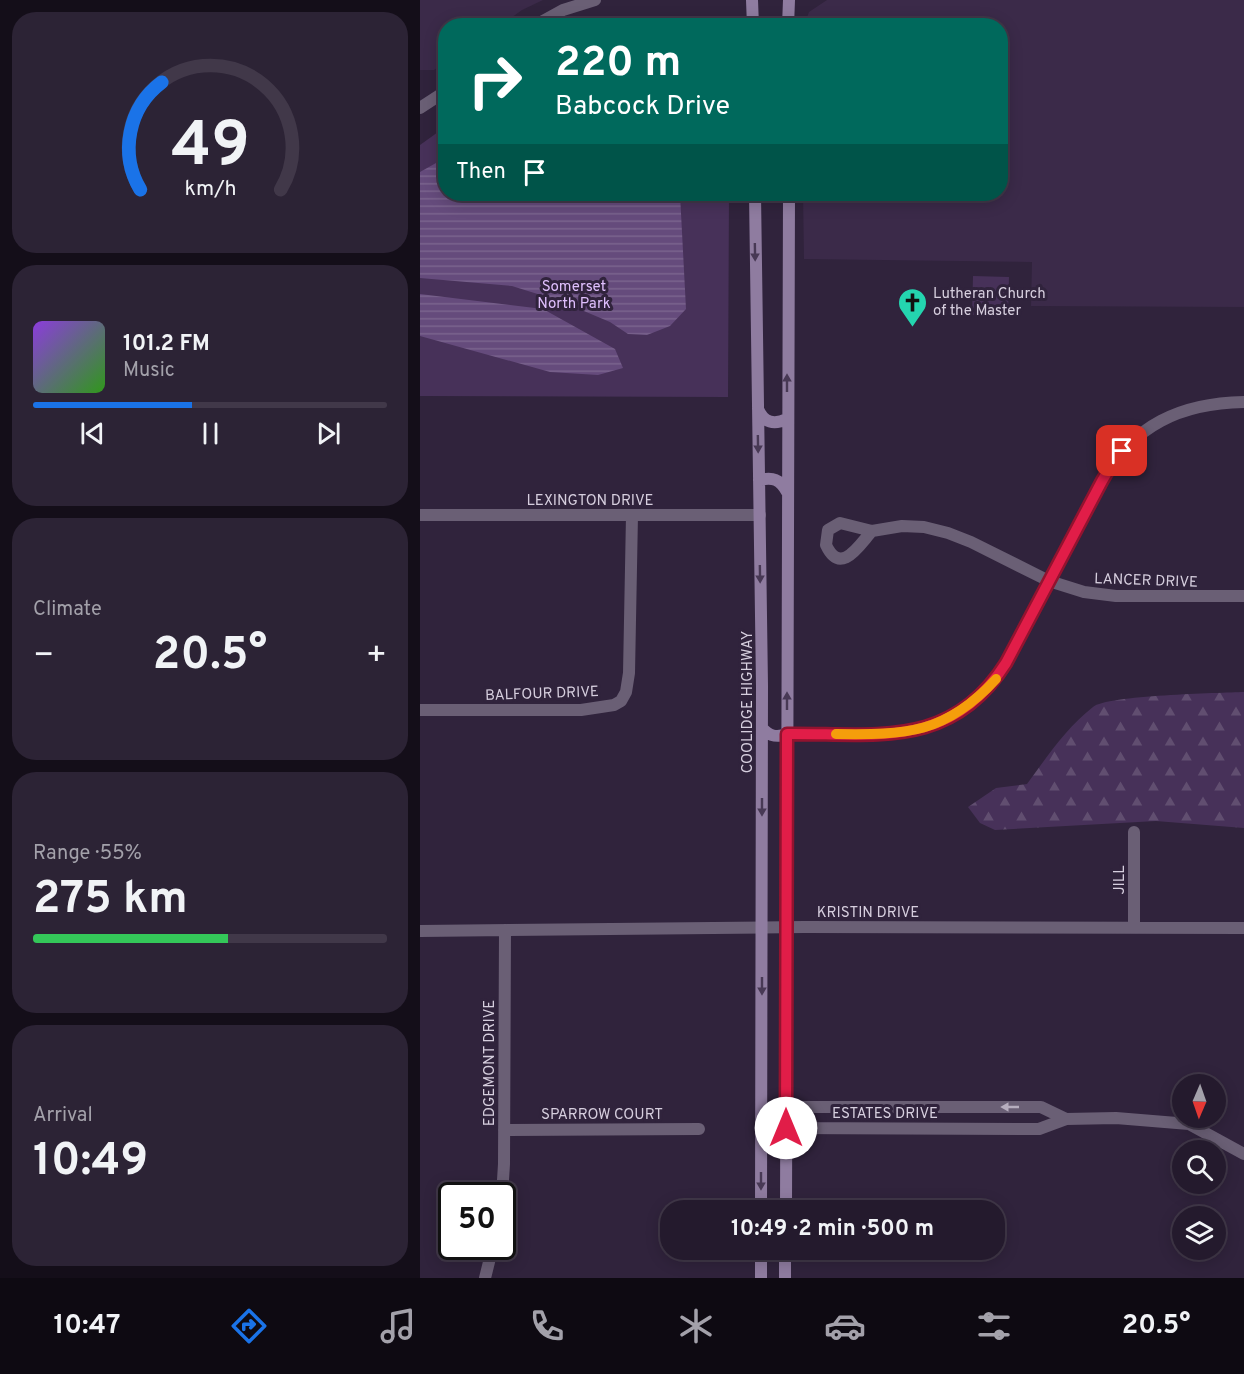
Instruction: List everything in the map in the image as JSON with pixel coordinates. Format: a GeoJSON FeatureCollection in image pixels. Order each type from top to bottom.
{"type":"FeatureCollection","features":[{"type":"Feature","properties":{"kind":"main road"},"geometry":{"type":"LineString","coordinates":[[752,0],[753,18]]}},
{"type":"Feature","properties":{"kind":"main road"},"geometry":{"type":"LineString","coordinates":[[788,18],[789,0]]}},
{"type":"Feature","properties":{"kind":"main road","name":"COOLIDGE HIGHWAY"},"geometry":{"type":"LineString","coordinates":[[755,201],[762,728],[761,1200]]}},
{"type":"Feature","properties":{"kind":"main road"},"geometry":{"type":"LineString","coordinates":[[786,1200],[789,201]]}},
{"type":"Feature","properties":{"kind":"main road"},"geometry":{"type":"LineString","coordinates":[[758,408],[763,419],[768,422],[777,423],[787,419]]}},
{"type":"Feature","properties":{"kind":"main road"},"geometry":{"type":"LineString","coordinates":[[759,480],[776,479],[781,482],[787,492]]}},
{"type":"Feature","properties":{"kind":"main road"},"geometry":{"type":"LineString","coordinates":[[762,728],[771,736],[787,734]]}},
{"type":"Feature","properties":{"kind":"main road"},"geometry":{"type":"LineString","coordinates":[[761,1260],[761,1278]]}},
{"type":"Feature","properties":{"kind":"main road"},"geometry":{"type":"LineString","coordinates":[[785,1260],[785,1278]]}},
{"type":"Feature","properties":{"kind":"street"},"geometry":{"type":"LineString","coordinates":[[548,18],[563,10],[595,0]]}},
{"type":"Feature","properties":{"kind":"street"},"geometry":{"type":"LineString","coordinates":[[420,108],[438,96]]}},
{"type":"Feature","properties":{"kind":"street"},"geometry":{"type":"LineString","coordinates":[[787,734],[873,735],[908,732],[940,722],[973,702],[995,679],[1112,464],[1134,439],[1162,420],[1188,409],[1218,403],[1244,402]]}},
{"type":"Feature","properties":{"kind":"street","name":"LEXINGTON DRIVE"},"geometry":{"type":"LineString","coordinates":[[420,515],[760,515]]}},
{"type":"Feature","properties":{"kind":"street","name":"BALFOUR DRIVE"},"geometry":{"type":"LineString","coordinates":[[420,710],[581,710],[614,705],[621,701],[626,692],[629,673],[632,515]]}},
{"type":"Feature","properties":{"kind":"street","name":"LANCER DRIVE"},"geometry":{"type":"LineString","coordinates":[[872,531],[902,526],[924,527],[948,533],[971,542],[1049,582],[1072,590],[1107,596],[1244,596]]}},
{"type":"Feature","properties":{"kind":"street","name":"JILL"},"geometry":{"type":"LineString","coordinates":[[1134,832],[1134,928]]}},
{"type":"Feature","properties":{"kind":"street","name":"KRISTIN DRIVE"},"geometry":{"type":"LineString","coordinates":[[420,931],[1244,928]]}},
{"type":"Feature","properties":{"kind":"street","name":"EDGEMONT DRIVE"},"geometry":{"type":"LineString","coordinates":[[502,1182],[505,930]]}},
{"type":"Feature","properties":{"kind":"street","name":"ESTATES DRIVE"},"geometry":{"type":"LineString","coordinates":[[761,1117],[786,1107],[1041,1107],[1066,1119]]}},
{"type":"Feature","properties":{"kind":"street","name":"ESTATES DRIVE"},"geometry":{"type":"LineString","coordinates":[[761,1117],[786,1128],[1039,1129],[1066,1119],[1116,1118],[1189,1125],[1244,1154]]}},
{"type":"Feature","properties":{"kind":"street","name":"SPARROW COURT"},"geometry":{"type":"LineString","coordinates":[[504,1130],[699,1129]]}},
{"type":"Feature","properties":{"kind":"street"},"geometry":{"type":"LineString","coordinates":[[485,1278],[490,1260]]}},
{"type":"Feature","properties":{"kind":"shaded area"},"geometry":{"type":"Polygon","coordinates":[[[420,0],[543,0],[511,18],[438,18],[438,67],[434,70],[420,70],[420,0]]]}},
{"type":"Feature","properties":{"kind":"shaded area"},"geometry":{"type":"Polygon","coordinates":[[[827,0],[1244,0],[1244,307],[1031,306],[1032,262],[804,259],[803,201],[1008,201],[1008,18],[807,18],[809,12],[827,0]]]}},
{"type":"Feature","properties":{"kind":"shaded area"},"geometry":{"type":"Polygon","coordinates":[[[438,162],[438,201],[680,201],[686,309],[670,326],[647,335],[628,334],[610,322],[560,301],[512,286],[420,278],[420,172],[438,162]]]}},
{"type":"Feature","properties":{"kind":"shaded area"},"geometry":{"type":"Polygon","coordinates":[[[420,294],[543,309],[615,349],[623,368],[598,375],[550,372],[420,336],[420,294]]]}},
{"type":"Feature","properties":{"kind":"green space","name":"Somerset North Park"},"geometry":{"type":"Polygon","coordinates":[[[438,132],[438,201],[729,201],[728,397],[420,396],[420,145],[438,132]]]}},
{"type":"Feature","properties":{"kind":"green space"},"geometry":{"type":"Polygon","coordinates":[[[973,276],[1009,277],[1008,315],[972,315],[973,276]]]}},
{"type":"Feature","properties":{"kind":"green space"},"geometry":{"type":"Polygon","coordinates":[[[1244,692],[1244,828],[1156,821],[995,830],[980,823],[968,807],[996,788],[1027,784],[1057,743],[1093,707],[1103,703],[1141,697],[1244,692]]]}},
{"type":"Feature","properties":{"kind":"slow traffic"},"geometry":{"type":"LineString","coordinates":[[836,734],[873,735],[924,728],[960,711],[973,702],[996,679]]}},
{"type":"Feature","properties":{"kind":"place","name":"Lutheran Church of the Master"},"geometry":{"type":"Point","coordinates":[912,328]}},
{"type":"Feature","properties":{"kind":"route"},"geometry":{"type":"LineString","coordinates":[[786,1128],[787,734],[873,735],[908,732],[940,722],[973,702],[984,692],[1006,663],[1102,481],[1122,451]]}}]}
